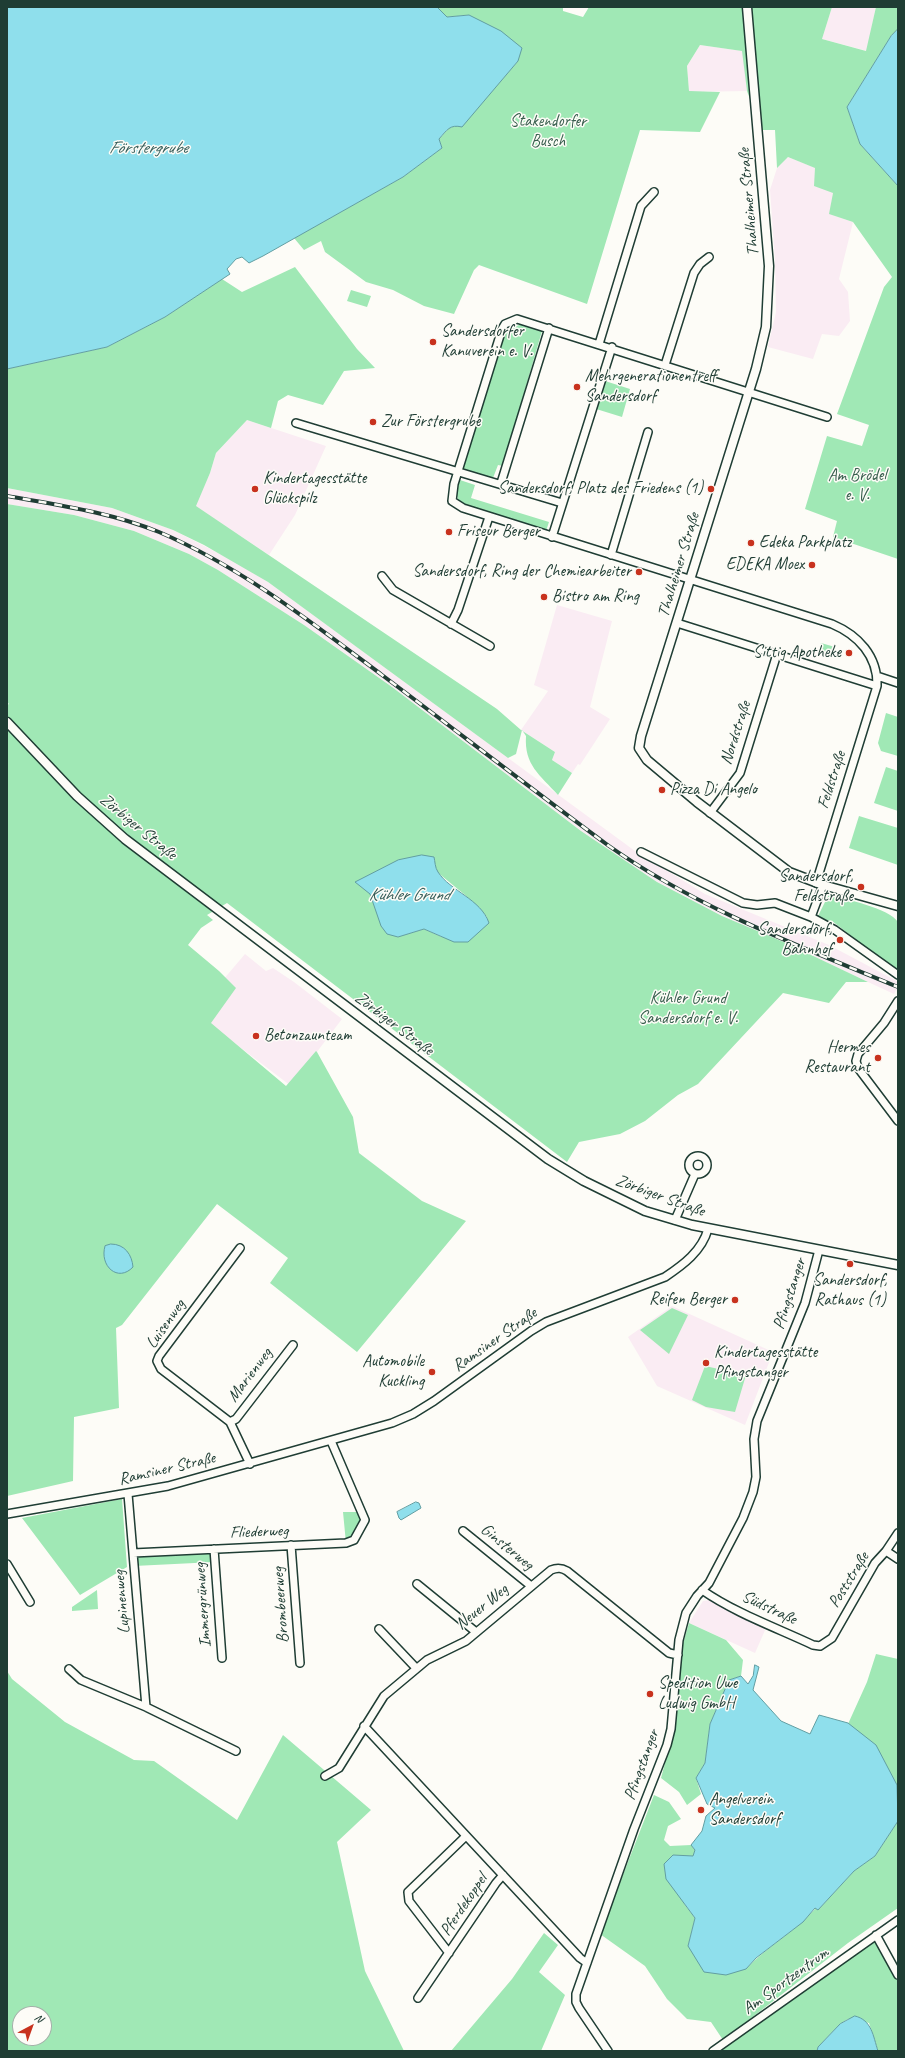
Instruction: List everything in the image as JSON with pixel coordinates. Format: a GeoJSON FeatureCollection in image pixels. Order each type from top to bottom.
{"type":"FeatureCollection","features":[{"type":"Feature","properties":{"kind":"street","name":"Thalheimer Straße"},"geometry":{"type":"LineString","coordinates":[[710,813],[648,760],[639,748],[641,736],[749,392],[762,348],[766,327],[769,266],[747,7]]}},
{"type":"Feature","properties":{"kind":"street"},"geometry":{"type":"LineString","coordinates":[[599,344],[641,206],[654,192]]}},
{"type":"Feature","properties":{"kind":"street"},"geometry":{"type":"LineString","coordinates":[[665,365],[694,273],[700,264],[709,256]]}},
{"type":"Feature","properties":{"kind":"street"},"geometry":{"type":"LineString","coordinates":[[827,417],[550,328],[517,319],[506,324],[502,329],[458,471],[452,501],[463,508],[844,629],[863,644],[870,656],[877,676],[898,683]]}},
{"type":"Feature","properties":{"kind":"street"},"geometry":{"type":"LineString","coordinates":[[501,483],[550,328]]}},
{"type":"Feature","properties":{"kind":"street"},"geometry":{"type":"LineString","coordinates":[[552,537],[612,348]]}},
{"type":"Feature","properties":{"kind":"street"},"geometry":{"type":"LineString","coordinates":[[296,422],[501,483],[562,503]]}},
{"type":"Feature","properties":{"kind":"street"},"geometry":{"type":"LineString","coordinates":[[611,555],[648,432]]}},
{"type":"Feature","properties":{"kind":"street"},"geometry":{"type":"LineString","coordinates":[[451,624],[458,610],[489,516]]}},
{"type":"Feature","properties":{"kind":"street"},"geometry":{"type":"LineString","coordinates":[[382,576],[394,590],[490,646]]}},
{"type":"Feature","properties":{"kind":"street"},"geometry":{"type":"LineString","coordinates":[[677,623],[876,686]]}},
{"type":"Feature","properties":{"kind":"street","name":"Nordstraße"},"geometry":{"type":"LineString","coordinates":[[710,813],[740,773],[777,654]]}},
{"type":"Feature","properties":{"kind":"street","name":"Feldstraße"},"geometry":{"type":"LineString","coordinates":[[811,917],[819,884],[876,686],[877,676]]}},
{"type":"Feature","properties":{"kind":"street","name":"Zörbiger Straße"},"geometry":{"type":"LineString","coordinates":[[7,722],[77,796],[125,839],[536,1150],[572,1174],[603,1192],[645,1211],[674,1220],[708,1229],[898,1265]]}},
{"type":"Feature","properties":{"kind":"street"},"geometry":{"type":"LineString","coordinates":[[710,813],[788,872],[819,884],[898,906]]}},
{"type":"Feature","properties":{"kind":"street"},"geometry":{"type":"LineString","coordinates":[[641,852],[743,903],[757,905],[775,903],[811,917],[835,930],[898,975]]}},
{"type":"Feature","properties":{"kind":"street"},"geometry":{"type":"LineString","coordinates":[[898,1001],[884,1023],[858,1054],[856,1061],[858,1068],[898,1121]]}},
{"type":"Feature","properties":{"kind":"street"},"geometry":{"type":"LineString","coordinates":[[674,1220],[695,1174]]}},
{"type":"Feature","properties":{"kind":"street","name":"Ramsiner Straße"},"geometry":{"type":"LineString","coordinates":[[7,1514],[168,1486],[383,1427],[413,1414],[546,1322],[665,1277],[681,1266],[699,1248],[706,1238],[708,1229]]}},
{"type":"Feature","properties":{"kind":"street","name":"Luisenweg"},"geometry":{"type":"LineString","coordinates":[[240,1248],[159,1356],[158,1361],[161,1369],[230,1422],[250,1464]]}},
{"type":"Feature","properties":{"kind":"street","name":"Pfingstanger"},"geometry":{"type":"LineString","coordinates":[[608,2051],[576,2002],[576,1994],[634,1829],[667,1745],[671,1729],[679,1640],[686,1613],[711,1579],[743,1518],[751,1498],[756,1477],[754,1439],[757,1421],[805,1303],[819,1250]]}},
{"type":"Feature","properties":{"kind":"street","name":"Marienweg"},"geometry":{"type":"LineString","coordinates":[[230,1422],[236,1419],[293,1345]]}},
{"type":"Feature","properties":{"kind":"street","name":"Fliederweg"},"geometry":{"type":"LineString","coordinates":[[133,1553],[346,1543],[353,1541],[365,1520],[331,1441]]}},
{"type":"Feature","properties":{"kind":"street","name":"Lupinenweg"},"geometry":{"type":"LineString","coordinates":[[128,1494],[146,1707]]}},
{"type":"Feature","properties":{"kind":"street","name":"Ginsterweg"},"geometry":{"type":"LineString","coordinates":[[463,1531],[531,1586]]}},
{"type":"Feature","properties":{"kind":"street","name":"Poststraße"},"geometry":{"type":"LineString","coordinates":[[826,1644],[832,1638],[874,1563],[886,1551],[898,1533]]}},
{"type":"Feature","properties":{"kind":"street","name":"Brombeerweg"},"geometry":{"type":"LineString","coordinates":[[291,1545],[300,1663]]}},
{"type":"Feature","properties":{"kind":"street","name":"Immergrünweg"},"geometry":{"type":"LineString","coordinates":[[214,1549],[222,1658]]}},
{"type":"Feature","properties":{"kind":"street"},"geometry":{"type":"LineString","coordinates":[[886,1551],[898,1558]]}},
{"type":"Feature","properties":{"kind":"street"},"geometry":{"type":"LineString","coordinates":[[7,1564],[30,1602]]}},
{"type":"Feature","properties":{"kind":"street","name":"Neuer Weg"},"geometry":{"type":"LineString","coordinates":[[326,1776],[339,1768],[381,1698],[427,1660],[460,1645],[551,1570],[560,1568],[564,1569],[669,1653],[678,1656]]}},
{"type":"Feature","properties":{"kind":"street"},"geometry":{"type":"LineString","coordinates":[[417,1584],[476,1632]]}},
{"type":"Feature","properties":{"kind":"street","name":"Südstraße"},"geometry":{"type":"LineString","coordinates":[[702,1590],[711,1597],[813,1645],[820,1646],[826,1644]]}},
{"type":"Feature","properties":{"kind":"street"},"geometry":{"type":"LineString","coordinates":[[379,1629],[416,1668]]}},
{"type":"Feature","properties":{"kind":"street"},"geometry":{"type":"LineString","coordinates":[[69,1669],[81,1680],[146,1707],[236,1751]]}},
{"type":"Feature","properties":{"kind":"street"},"geometry":{"type":"LineString","coordinates":[[364,1726],[580,1958],[587,1963]]}},
{"type":"Feature","properties":{"kind":"street","name":"Pferdekoppel"},"geometry":{"type":"LineString","coordinates":[[449,1952],[409,1901],[408,1892],[466,1836]]}},
{"type":"Feature","properties":{"kind":"street","name":"Pferdekoppel"},"geometry":{"type":"LineString","coordinates":[[418,1998],[496,1883],[503,1875]]}},
{"type":"Feature","properties":{"kind":"street","name":"Am Sportzentrum"},"geometry":{"type":"LineString","coordinates":[[713,2051],[898,1920]]}},
{"type":"Feature","properties":{"kind":"street"},"geometry":{"type":"LineString","coordinates":[[876,1935],[898,1975]]}},
{"type":"Feature","properties":{"kind":"shaded area"},"geometry":{"type":"Polygon","coordinates":[[[832,7],[876,7],[867,51],[822,39],[832,7]]]}},
{"type":"Feature","properties":{"kind":"shaded area"},"geometry":{"type":"Polygon","coordinates":[[[700,45],[743,51],[747,91],[689,92],[687,66],[700,45]]]}},
{"type":"Feature","properties":{"kind":"shaded area"},"geometry":{"type":"Polygon","coordinates":[[[788,157],[816,168],[833,193],[830,214],[853,222],[839,279],[848,292],[850,321],[839,336],[822,334],[813,359],[768,347],[776,312],[775,260],[770,190],[777,168],[788,157]]]}},
{"type":"Feature","properties":{"kind":"shaded area","name":"Kindertagesstätte Glückspilz"},"geometry":{"type":"Polygon","coordinates":[[[247,420],[326,446],[295,515],[269,555],[195,506],[210,473],[216,453],[247,420]]]}},
{"type":"Feature","properties":{"kind":"shaded area"},"geometry":{"type":"Polygon","coordinates":[[[7,488],[112,508],[173,530],[232,560],[268,582],[635,851],[705,894],[829,945],[893,979],[898,982],[898,991],[896,990],[894,994],[786,943],[722,916],[657,882],[581,831],[392,687],[304,625],[218,570],[189,554],[134,531],[74,515],[7,504],[7,488]]]}},
{"type":"Feature","properties":{"kind":"shaded area"},"geometry":{"type":"Polygon","coordinates":[[[557,605],[612,621],[590,707],[610,719],[580,765],[578,764],[572,773],[552,760],[555,752],[521,730],[548,691],[534,685],[557,605]]]}},
{"type":"Feature","properties":{"kind":"shaded area"},"geometry":{"type":"Polygon","coordinates":[[[245,954],[266,971],[273,968],[294,982],[342,1019],[291,1086],[195,1013],[245,954]]]}},
{"type":"Feature","properties":{"kind":"shaded area","name":"Kindertagesstätte Pfingstanger"},"geometry":{"type":"Polygon","coordinates":[[[672,1306],[773,1352],[745,1425],[657,1386],[628,1337],[672,1306]]]}},
{"type":"Feature","properties":{"kind":"shaded area"},"geometry":{"type":"Polygon","coordinates":[[[710,1600],[766,1628],[755,1653],[689,1623],[703,1601],[710,1600]]]}},
{"type":"Feature","properties":{"kind":"green space"},"geometry":{"type":"Polygon","coordinates":[[[437,7],[563,7],[563,11],[583,17],[589,7],[832,7],[822,39],[866,51],[876,7],[898,7],[898,29],[891,36],[847,107],[860,144],[898,186],[898,559],[833,537],[837,521],[805,509],[827,436],[862,446],[869,425],[837,414],[884,287],[892,277],[853,222],[829,214],[833,193],[814,186],[815,168],[788,157],[777,168],[775,130],[761,130],[747,91],[742,51],[700,45],[687,66],[689,91],[720,92],[700,132],[640,130],[587,304],[479,265],[474,270],[454,314],[424,306],[393,290],[366,282],[325,252],[321,241],[304,250],[294,238],[403,177],[442,148],[439,139],[450,127],[490,93],[518,61],[469,15],[447,17],[437,7]]]}},
{"type":"Feature","properties":{"kind":"green space"},"geometry":{"type":"Polygon","coordinates":[[[295,267],[357,349],[375,368],[344,371],[323,405],[288,395],[278,401],[271,428],[247,420],[216,453],[210,473],[196,506],[497,709],[522,731],[516,754],[508,758],[268,582],[204,545],[173,530],[112,508],[7,488],[7,369],[107,347],[165,317],[222,279],[242,292],[295,267]]]}},
{"type":"Feature","properties":{"kind":"green space"},"geometry":{"type":"Polygon","coordinates":[[[351,290],[371,296],[367,307],[347,301],[351,290]]]}},
{"type":"Feature","properties":{"kind":"green space"},"geometry":{"type":"Polygon","coordinates":[[[519,325],[526,325],[542,331],[503,466],[498,465],[493,478],[463,469],[505,333],[519,325]]]}},
{"type":"Feature","properties":{"kind":"green space"},"geometry":{"type":"Polygon","coordinates":[[[602,380],[630,389],[622,417],[593,408],[602,380]]]}},
{"type":"Feature","properties":{"kind":"green space"},"geometry":{"type":"Polygon","coordinates":[[[460,480],[475,485],[471,498],[549,522],[546,531],[462,505],[457,494],[460,480]]]}},
{"type":"Feature","properties":{"kind":"green space","name":"Kühler Grund Sandersdorf e. V."},"geometry":{"type":"Polygon","coordinates":[[[7,504],[74,515],[134,531],[189,554],[218,570],[304,625],[392,687],[581,831],[657,882],[722,916],[786,943],[868,982],[846,982],[829,1003],[783,993],[698,1084],[678,1095],[645,1121],[620,1134],[579,1142],[567,1162],[227,903],[207,915],[213,920],[201,928],[188,945],[219,971],[236,988],[211,1023],[286,1086],[316,1051],[353,1117],[359,1153],[422,1201],[466,1221],[357,1352],[270,1283],[288,1258],[217,1204],[122,1325],[116,1328],[119,1408],[74,1417],[73,1481],[7,1496],[7,705],[9,704],[7,702],[7,504]],[[437,872],[370,894],[375,907],[397,937],[424,929],[442,937],[487,917],[465,895],[437,872]]]}},
{"type":"Feature","properties":{"kind":"green space"},"geometry":{"type":"Polygon","coordinates":[[[821,643],[835,647],[832,656],[818,652],[821,643]]]}},
{"type":"Feature","properties":{"kind":"green space"},"geometry":{"type":"Polygon","coordinates":[[[886,713],[898,717],[898,756],[881,751],[878,743],[886,713]]]}},
{"type":"Feature","properties":{"kind":"green space"},"geometry":{"type":"Polygon","coordinates":[[[523,731],[555,752],[552,760],[572,773],[558,795],[539,775],[530,762],[526,746],[526,736],[523,731]]]}},
{"type":"Feature","properties":{"kind":"green space"},"geometry":{"type":"Polygon","coordinates":[[[886,767],[898,771],[898,811],[874,803],[886,767]]]}},
{"type":"Feature","properties":{"kind":"green space"},"geometry":{"type":"Polygon","coordinates":[[[859,816],[898,828],[898,865],[849,848],[859,816]]]}},
{"type":"Feature","properties":{"kind":"green space"},"geometry":{"type":"Polygon","coordinates":[[[829,894],[877,909],[893,917],[898,922],[898,972],[832,921],[817,918],[829,894]]]}},
{"type":"Feature","properties":{"kind":"green space"},"geometry":{"type":"Polygon","coordinates":[[[672,1308],[688,1315],[669,1354],[640,1330],[672,1308]]]}},
{"type":"Feature","properties":{"kind":"green space"},"geometry":{"type":"Polygon","coordinates":[[[705,1366],[746,1375],[735,1412],[706,1407],[692,1400],[705,1366]]]}},
{"type":"Feature","properties":{"kind":"green space"},"geometry":{"type":"Polygon","coordinates":[[[122,1499],[127,1567],[80,1595],[22,1518],[122,1499]]]}},
{"type":"Feature","properties":{"kind":"green space"},"geometry":{"type":"Polygon","coordinates":[[[343,1512],[362,1512],[363,1527],[346,1543],[343,1512]]]}},
{"type":"Feature","properties":{"kind":"green space"},"geometry":{"type":"Polygon","coordinates":[[[214,1549],[215,1562],[134,1566],[133,1553],[214,1549]]]}},
{"type":"Feature","properties":{"kind":"green space"},"geometry":{"type":"Polygon","coordinates":[[[97,1590],[98,1609],[72,1611],[72,1607],[97,1590]]]}},
{"type":"Feature","properties":{"kind":"green space"},"geometry":{"type":"Polygon","coordinates":[[[689,1623],[726,1640],[743,1660],[741,1676],[729,1680],[710,1724],[705,1763],[696,1778],[701,1794],[687,1805],[679,1792],[661,1778],[672,1737],[682,1647],[689,1623]]]}},
{"type":"Feature","properties":{"kind":"green space"},"geometry":{"type":"Polygon","coordinates":[[[876,1654],[898,1659],[898,1793],[897,1785],[848,1724],[867,1682],[876,1654]]]}},
{"type":"Feature","properties":{"kind":"green space"},"geometry":{"type":"Polygon","coordinates":[[[7,1671],[12,1679],[65,1722],[134,1760],[154,1761],[237,1820],[283,1735],[371,1810],[337,1842],[365,1971],[404,2051],[7,2051],[7,1671]]]}},
{"type":"Feature","properties":{"kind":"green space"},"geometry":{"type":"Polygon","coordinates":[[[654,1795],[669,1802],[681,1819],[668,1826],[664,1840],[670,1846],[691,1845],[695,1850],[693,1857],[673,1855],[685,1905],[695,1918],[688,1946],[746,1969],[763,1953],[808,1917],[816,1908],[818,1910],[854,1871],[875,1856],[898,1821],[898,1908],[848,1943],[723,2040],[711,2022],[687,2019],[667,1999],[645,1966],[600,1934],[654,1795]]]}},
{"type":"Feature","properties":{"kind":"green space"},"geometry":{"type":"Polygon","coordinates":[[[544,1933],[558,1945],[539,1972],[565,1995],[541,2051],[451,2051],[512,1979],[544,1933]]]}},
{"type":"Feature","properties":{"kind":"green space"},"geometry":{"type":"Polygon","coordinates":[[[875,1939],[898,1982],[898,2051],[878,2051],[869,2023],[848,2019],[840,2024],[818,2047],[817,2051],[720,2051],[875,1939]]]}},
{"type":"Feature","properties":{"kind":"water","name":"Förstergrube"},"geometry":{"type":"Polygon","coordinates":[[[7,7],[437,7],[447,17],[469,15],[501,31],[522,48],[518,61],[462,127],[454,126],[447,130],[439,139],[442,148],[403,177],[249,263],[242,257],[236,259],[227,269],[230,274],[165,317],[107,347],[7,369],[7,7]]]}},
{"type":"Feature","properties":{"kind":"water"},"geometry":{"type":"Polygon","coordinates":[[[898,29],[898,186],[860,144],[847,107],[891,36],[898,29]]]}},
{"type":"Feature","properties":{"kind":"water","name":"Kühler Grund"},"geometry":{"type":"Polygon","coordinates":[[[422,855],[434,857],[437,870],[443,879],[473,901],[485,915],[489,923],[468,942],[454,942],[424,929],[398,937],[387,934],[381,926],[370,894],[355,882],[398,860],[422,855]]]}},
{"type":"Feature","properties":{"kind":"water"},"geometry":{"type":"Polygon","coordinates":[[[116,1244],[124,1248],[129,1254],[133,1267],[127,1272],[116,1273],[107,1266],[104,1253],[105,1246],[116,1244]]]}},
{"type":"Feature","properties":{"kind":"water"},"geometry":{"type":"Polygon","coordinates":[[[416,1502],[419,1503],[421,1508],[401,1520],[397,1512],[416,1502]]]}},
{"type":"Feature","properties":{"kind":"water"},"geometry":{"type":"Polygon","coordinates":[[[755,1665],[759,1667],[753,1690],[781,1721],[810,1734],[819,1715],[848,1723],[876,1745],[897,1785],[898,1821],[875,1856],[854,1871],[818,1910],[815,1908],[803,1922],[756,1958],[746,1969],[726,1975],[704,1972],[688,1946],[695,1918],[666,1879],[664,1864],[673,1855],[693,1856],[695,1850],[691,1845],[702,1831],[706,1816],[715,1808],[707,1804],[696,1778],[705,1763],[710,1724],[729,1680],[741,1676],[748,1684],[753,1676],[755,1665]]]}},
{"type":"Feature","properties":{"kind":"water"},"geometry":{"type":"Polygon","coordinates":[[[855,2016],[865,2021],[871,2029],[878,2051],[817,2051],[818,2047],[840,2024],[855,2016]]]}},
{"type":"Feature","properties":{"kind":"railway"},"geometry":{"type":"LineString","coordinates":[[7,496],[65,506],[122,519],[159,532],[189,546],[247,579],[302,616],[552,804],[609,846],[643,868],[677,888],[749,924],[786,941],[898,987]]}},
{"type":"Feature","properties":{"kind":"place","name":"Sandersdorfer Kanuverein e. V."},"geometry":{"type":"Point","coordinates":[433,342]}},
{"type":"Feature","properties":{"kind":"place","name":"Mehrgenerationentreff Sandersdorf"},"geometry":{"type":"Point","coordinates":[577,387]}},
{"type":"Feature","properties":{"kind":"place","name":"Zur Förstergrube"},"geometry":{"type":"Point","coordinates":[373,422]}},
{"type":"Feature","properties":{"kind":"place","name":"Kindertagesstätte Glückspilz"},"geometry":{"type":"Point","coordinates":[255,489]}},
{"type":"Feature","properties":{"kind":"place","name":"Sandersdorf, Platz des Friedens (1)"},"geometry":{"type":"Point","coordinates":[711,489]}},
{"type":"Feature","properties":{"kind":"place","name":"Friseur Berger"},"geometry":{"type":"Point","coordinates":[449,532]}},
{"type":"Feature","properties":{"kind":"place","name":"Edeka Parkplatz"},"geometry":{"type":"Point","coordinates":[751,543]}},
{"type":"Feature","properties":{"kind":"place","name":"EDEKA Moex"},"geometry":{"type":"Point","coordinates":[812,565]}},
{"type":"Feature","properties":{"kind":"place","name":"Sandersdorf, Ring der Chemiearbeiter"},"geometry":{"type":"Point","coordinates":[639,572]}},
{"type":"Feature","properties":{"kind":"place","name":"Bistro am Ring"},"geometry":{"type":"Point","coordinates":[544,597]}},
{"type":"Feature","properties":{"kind":"place","name":"Sittig Apotheke"},"geometry":{"type":"Point","coordinates":[849,653]}},
{"type":"Feature","properties":{"kind":"place","name":"Pizza Di Angelo"},"geometry":{"type":"Point","coordinates":[662,790]}},
{"type":"Feature","properties":{"kind":"place","name":"Sandersdorf, Feldstraße"},"geometry":{"type":"Point","coordinates":[861,887]}},
{"type":"Feature","properties":{"kind":"place","name":"Sandersdorf, Bahnhof"},"geometry":{"type":"Point","coordinates":[840,940]}},
{"type":"Feature","properties":{"kind":"place","name":"Betonzaunteam"},"geometry":{"type":"Point","coordinates":[256,1036]}},
{"type":"Feature","properties":{"kind":"place","name":"Hermes Restaurant"},"geometry":{"type":"Point","coordinates":[878,1058]}},
{"type":"Feature","properties":{"kind":"place","name":"Sandersdorf, Rathaus (1)"},"geometry":{"type":"Point","coordinates":[850,1264]}},
{"type":"Feature","properties":{"kind":"place","name":"Reifen Berger"},"geometry":{"type":"Point","coordinates":[735,1300]}},
{"type":"Feature","properties":{"kind":"place","name":"Kindertagesstätte Pfingstanger"},"geometry":{"type":"Point","coordinates":[706,1363]}},
{"type":"Feature","properties":{"kind":"place","name":"Automobile Kuckling"},"geometry":{"type":"Point","coordinates":[432,1372]}},
{"type":"Feature","properties":{"kind":"place","name":"Spedition Uwe Ludwig GmbH"},"geometry":{"type":"Point","coordinates":[650,1694]}},
{"type":"Feature","properties":{"kind":"place","name":"Angelverein Sandersdorf"},"geometry":{"type":"Point","coordinates":[701,1810]}},
{"type":"Feature","properties":{"kind":"park label","name":"Stakendorfer Busch"},"geometry":{"type":"Point","coordinates":[548,132]}},
{"type":"Feature","properties":{"kind":"park label","name":"Am Brödel e. V."},"geometry":{"type":"Point","coordinates":[857,486]}}]}
